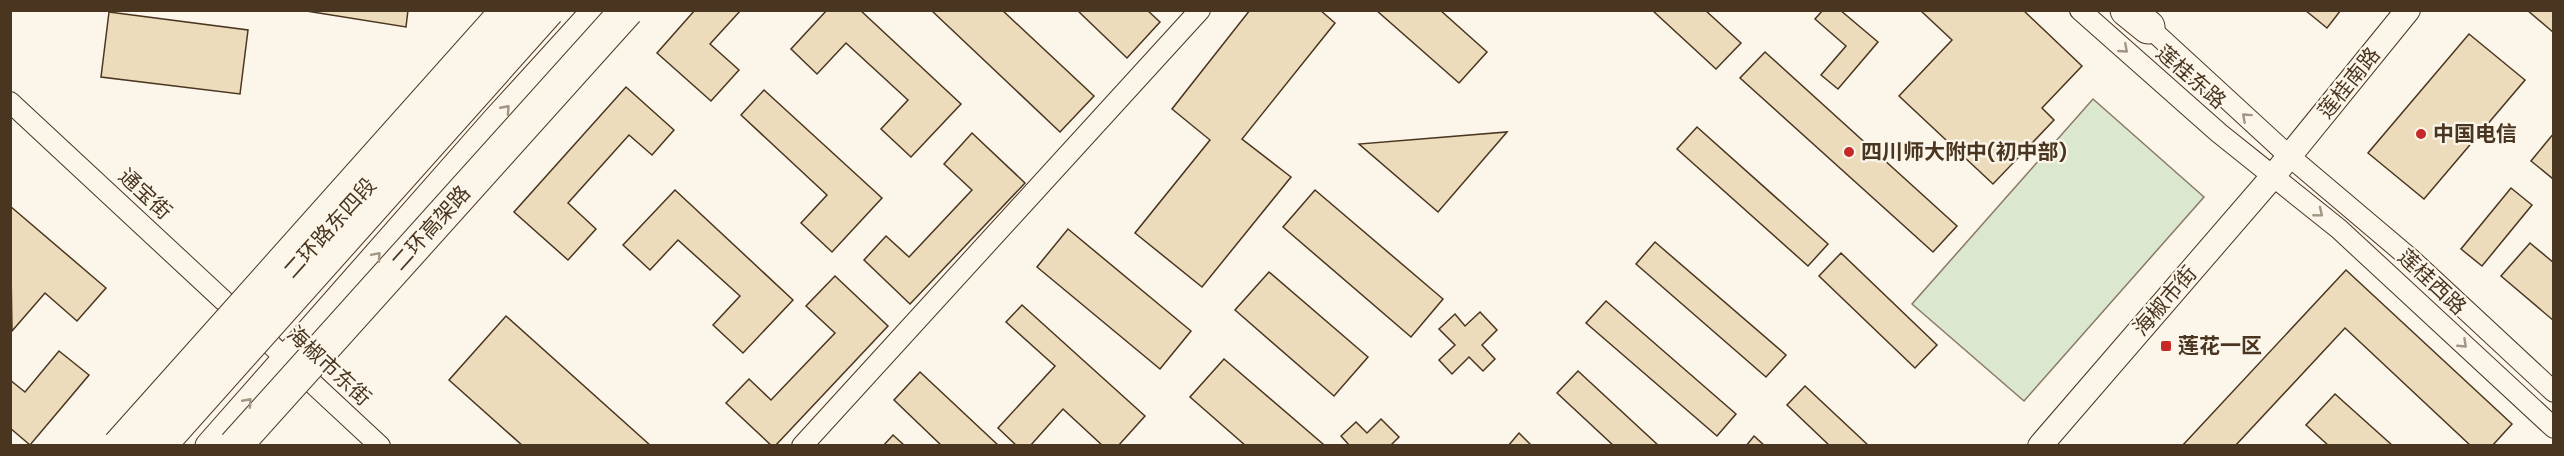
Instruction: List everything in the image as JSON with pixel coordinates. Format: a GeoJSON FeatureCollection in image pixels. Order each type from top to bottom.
{"type":"FeatureCollection","features":[{"type":"Feature","properties":{"kind":"highway"},"geometry":{"type":"LineString","coordinates":[[119,446],[508,10]]}},
{"type":"Feature","properties":{"kind":"highway"},"geometry":{"type":"LineString","coordinates":[[159,446],[548,10]]}},
{"type":"Feature","properties":{"kind":"highway","name":"二环高架路"},"geometry":{"type":"LineString","coordinates":[[235,446],[627,10]]}},
{"type":"Feature","properties":{"kind":"highway"},"geometry":{"type":"LineString","coordinates":[[263,446],[650,10]]}},
{"type":"Feature","properties":{"kind":"main road","name":"二环路东四段"},"geometry":{"type":"LineString","coordinates":[[136,446],[524,10]]}},
{"type":"Feature","properties":{"kind":"main road"},"geometry":{"type":"LineString","coordinates":[[209,446],[495,121],[596,10]]}},
{"type":"Feature","properties":{"kind":"street"},"geometry":{"type":"LineString","coordinates":[[813,442],[1200,10]]}},
{"type":"Feature","properties":{"kind":"street","name":"莲桂东路"},"geometry":{"type":"LineString","coordinates":[[2080,10],[2219,133],[2274,176]]}},
{"type":"Feature","properties":{"kind":"street","name":"莲桂南路"},"geometry":{"type":"LineString","coordinates":[[2289,156],[2408,10]]}},
{"type":"Feature","properties":{"kind":"street","name":"莲桂东路"},"geometry":{"type":"LineString","coordinates":[[2136,16],[2289,156]]}},
{"type":"Feature","properties":{"kind":"street","name":"通宝街"},"geometry":{"type":"LineString","coordinates":[[10,102],[246,322]]}},
{"type":"Feature","properties":{"kind":"street","name":"海椒市街"},"geometry":{"type":"LineString","coordinates":[[2040,446],[2289,156]]}},
{"type":"Feature","properties":{"kind":"street","name":"莲桂西路"},"geometry":{"type":"LineString","coordinates":[[2289,156],[2412,260],[2553,392]]}},
{"type":"Feature","properties":{"kind":"street","name":"莲桂西路"},"geometry":{"type":"LineString","coordinates":[[2274,176],[2339,229],[2553,428]]}},
{"type":"Feature","properties":{"kind":"street","name":"海椒市东街"},"geometry":{"type":"LineString","coordinates":[[246,322],[380,446]]}},
{"type":"Feature","properties":{"kind":"green space"},"geometry":{"type":"Polygon","coordinates":[[[2093,99],[2204,197],[2024,401],[1912,304],[2093,99]]]}},
{"type":"Feature","properties":{"kind":"building"},"geometry":{"type":"Polygon","coordinates":[[[300,10],[408,10],[406,27],[300,10]]]}},
{"type":"Feature","properties":{"kind":"building"},"geometry":{"type":"Polygon","coordinates":[[[695,10],[741,10],[710,44],[739,70],[711,101],[657,53],[695,10]]]}},
{"type":"Feature","properties":{"kind":"building"},"geometry":{"type":"Polygon","coordinates":[[[827,10],[860,10],[961,104],[911,157],[881,129],[908,100],[846,43],[817,74],[791,49],[827,10]]]}},
{"type":"Feature","properties":{"kind":"building"},"geometry":{"type":"Polygon","coordinates":[[[931,10],[1002,10],[1094,96],[1060,132],[931,10]]]}},
{"type":"Feature","properties":{"kind":"building"},"geometry":{"type":"Polygon","coordinates":[[[1077,10],[1147,10],[1160,22],[1127,58],[1077,10]]]}},
{"type":"Feature","properties":{"kind":"building"},"geometry":{"type":"Polygon","coordinates":[[[1250,10],[1320,10],[1335,23],[1242,139],[1291,177],[1202,287],[1135,233],[1210,140],[1172,109],[1250,10]]]}},
{"type":"Feature","properties":{"kind":"building"},"geometry":{"type":"Polygon","coordinates":[[[1376,10],[1440,10],[1487,52],[1459,83],[1376,10]]]}},
{"type":"Feature","properties":{"kind":"building"},"geometry":{"type":"Polygon","coordinates":[[[1652,10],[1705,10],[1741,43],[1716,69],[1652,10]]]}},
{"type":"Feature","properties":{"kind":"building"},"geometry":{"type":"Polygon","coordinates":[[[1823,10],[1840,10],[1878,42],[1838,89],[1821,75],[1846,46],[1815,19],[1823,10]]]}},
{"type":"Feature","properties":{"kind":"building"},"geometry":{"type":"Polygon","coordinates":[[[1920,10],[2023,10],[2082,66],[2042,108],[2054,120],[1993,184],[1899,96],[1952,40],[1920,10]]]}},
{"type":"Feature","properties":{"kind":"building"},"geometry":{"type":"Polygon","coordinates":[[[2305,10],[2341,10],[2327,28],[2305,10]]]}},
{"type":"Feature","properties":{"kind":"building"},"geometry":{"type":"Polygon","coordinates":[[[2527,10],[2554,10],[2554,33],[2527,10]]]}},
{"type":"Feature","properties":{"kind":"building"},"geometry":{"type":"Polygon","coordinates":[[[109,12],[248,30],[240,94],[101,77],[109,12]]]}},
{"type":"Feature","properties":{"kind":"building"},"geometry":{"type":"Polygon","coordinates":[[[2469,34],[2525,80],[2424,199],[2368,153],[2469,34]]]}},
{"type":"Feature","properties":{"kind":"building","name":"四川师大附中(初中部)"},"geometry":{"type":"Polygon","coordinates":[[[1765,52],[1957,226],[1933,252],[1740,78],[1765,52]]]}},
{"type":"Feature","properties":{"kind":"building"},"geometry":{"type":"Polygon","coordinates":[[[626,87],[674,130],[652,155],[629,135],[568,203],[596,229],[568,260],[514,212],[626,87]]]}},
{"type":"Feature","properties":{"kind":"building"},"geometry":{"type":"Polygon","coordinates":[[[764,90],[882,198],[832,252],[801,223],[827,195],[741,115],[764,90]]]}},
{"type":"Feature","properties":{"kind":"building"},"geometry":{"type":"Polygon","coordinates":[[[1697,127],[1828,244],[1808,266],[1677,149],[1697,127]]]}},
{"type":"Feature","properties":{"kind":"building"},"geometry":{"type":"Polygon","coordinates":[[[1507,132],[1438,212],[1359,144],[1507,132]]]}},
{"type":"Feature","properties":{"kind":"building"},"geometry":{"type":"Polygon","coordinates":[[[972,133],[1025,183],[910,304],[864,260],[886,236],[909,257],[972,190],[944,164],[972,133]]]}},
{"type":"Feature","properties":{"kind":"building"},"geometry":{"type":"Polygon","coordinates":[[[2554,133],[2554,177],[2552,178],[2531,161],[2554,133]]]}},
{"type":"Feature","properties":{"kind":"building"},"geometry":{"type":"Polygon","coordinates":[[[2511,188],[2532,205],[2482,266],[2461,249],[2511,188]]]}},
{"type":"Feature","properties":{"kind":"building"},"geometry":{"type":"Polygon","coordinates":[[[675,190],[793,300],[743,353],[713,325],[740,296],[678,240],[650,270],[623,245],[675,190]]]}},
{"type":"Feature","properties":{"kind":"building"},"geometry":{"type":"Polygon","coordinates":[[[1315,190],[1443,299],[1411,337],[1283,227],[1315,190]]]}},
{"type":"Feature","properties":{"kind":"building"},"geometry":{"type":"Polygon","coordinates":[[[10,206],[106,288],[77,321],[45,293],[12,331],[10,206]]]}},
{"type":"Feature","properties":{"kind":"building"},"geometry":{"type":"Polygon","coordinates":[[[1068,229],[1191,331],[1160,369],[1037,267],[1068,229]]]}},
{"type":"Feature","properties":{"kind":"building"},"geometry":{"type":"Polygon","coordinates":[[[1655,242],[1786,355],[1766,377],[1636,264],[1655,242]]]}},
{"type":"Feature","properties":{"kind":"building"},"geometry":{"type":"Polygon","coordinates":[[[2530,243],[2554,263],[2554,321],[2501,276],[2530,243]]]}},
{"type":"Feature","properties":{"kind":"building"},"geometry":{"type":"Polygon","coordinates":[[[1841,253],[1937,345],[1915,368],[1819,276],[1841,253]]]}},
{"type":"Feature","properties":{"kind":"building"},"geometry":{"type":"Polygon","coordinates":[[[2346,270],[2512,424],[2492,446],[2471,446],[2345,328],[2235,446],[2182,446],[2346,270]]]}},
{"type":"Feature","properties":{"kind":"building"},"geometry":{"type":"Polygon","coordinates":[[[1269,272],[1368,357],[1334,396],[1235,310],[1269,272]]]}},
{"type":"Feature","properties":{"kind":"building"},"geometry":{"type":"Polygon","coordinates":[[[835,276],[888,326],[775,446],[772,446],[726,403],[749,379],[771,400],[835,333],[806,306],[835,276]]]}},
{"type":"Feature","properties":{"kind":"building"},"geometry":{"type":"Polygon","coordinates":[[[1606,301],[1736,414],[1717,436],[1586,323],[1606,301]]]}},
{"type":"Feature","properties":{"kind":"building"},"geometry":{"type":"Polygon","coordinates":[[[1022,305],[1145,416],[1118,446],[1103,446],[1063,409],[1030,446],[1017,446],[998,428],[1055,366],[1006,322],[1022,305]]]}},
{"type":"Feature","properties":{"kind":"building"},"geometry":{"type":"Polygon","coordinates":[[[1480,312],[1497,330],[1482,345],[1495,359],[1483,371],[1469,357],[1452,374],[1439,360],[1455,345],[1439,329],[1455,314],[1465,326],[1480,312]]]}},
{"type":"Feature","properties":{"kind":"building"},"geometry":{"type":"Polygon","coordinates":[[[506,316],[651,446],[523,446],[449,380],[506,316]]]}},
{"type":"Feature","properties":{"kind":"building"},"geometry":{"type":"Polygon","coordinates":[[[59,351],[89,375],[30,445],[10,428],[10,380],[25,392],[59,351]]]}},
{"type":"Feature","properties":{"kind":"building"},"geometry":{"type":"Polygon","coordinates":[[[1224,359],[1323,444],[1321,446],[1246,446],[1190,397],[1224,359]]]}},
{"type":"Feature","properties":{"kind":"building"},"geometry":{"type":"Polygon","coordinates":[[[1578,371],[1659,446],[1614,446],[1557,393],[1578,371]]]}},
{"type":"Feature","properties":{"kind":"building"},"geometry":{"type":"Polygon","coordinates":[[[920,372],[999,446],[942,446],[894,400],[920,372]]]}},
{"type":"Feature","properties":{"kind":"building"},"geometry":{"type":"Polygon","coordinates":[[[1805,386],[1869,446],[1830,446],[1787,405],[1805,386]]]}},
{"type":"Feature","properties":{"kind":"building"},"geometry":{"type":"Polygon","coordinates":[[[2335,394],[2393,446],[2329,446],[2306,425],[2335,394]]]}},
{"type":"Feature","properties":{"kind":"building"},"geometry":{"type":"Polygon","coordinates":[[[1381,419],[1399,437],[1390,446],[1350,446],[1341,436],[1356,422],[1367,433],[1381,419]]]}},
{"type":"Feature","properties":{"kind":"building"},"geometry":{"type":"Polygon","coordinates":[[[1519,433],[1532,446],[1508,446],[1519,433]]]}},
{"type":"Feature","properties":{"kind":"building"},"geometry":{"type":"Polygon","coordinates":[[[893,435],[905,446],[883,446],[893,435]]]}},
{"type":"Feature","properties":{"kind":"building"},"geometry":{"type":"Polygon","coordinates":[[[1754,436],[1765,446],[1746,446],[1754,436]]]}},
{"type":"Feature","properties":{"kind":"place","name":"中国电信"},"geometry":{"type":"Point","coordinates":[2421,134]}},
{"type":"Feature","properties":{"kind":"place","name":"四川师大附中(初中部)"},"geometry":{"type":"Point","coordinates":[1849,152]}},
{"type":"Feature","properties":{"kind":"place","name":"莲花一区"},"geometry":{"type":"Point","coordinates":[2166,346]}}]}
